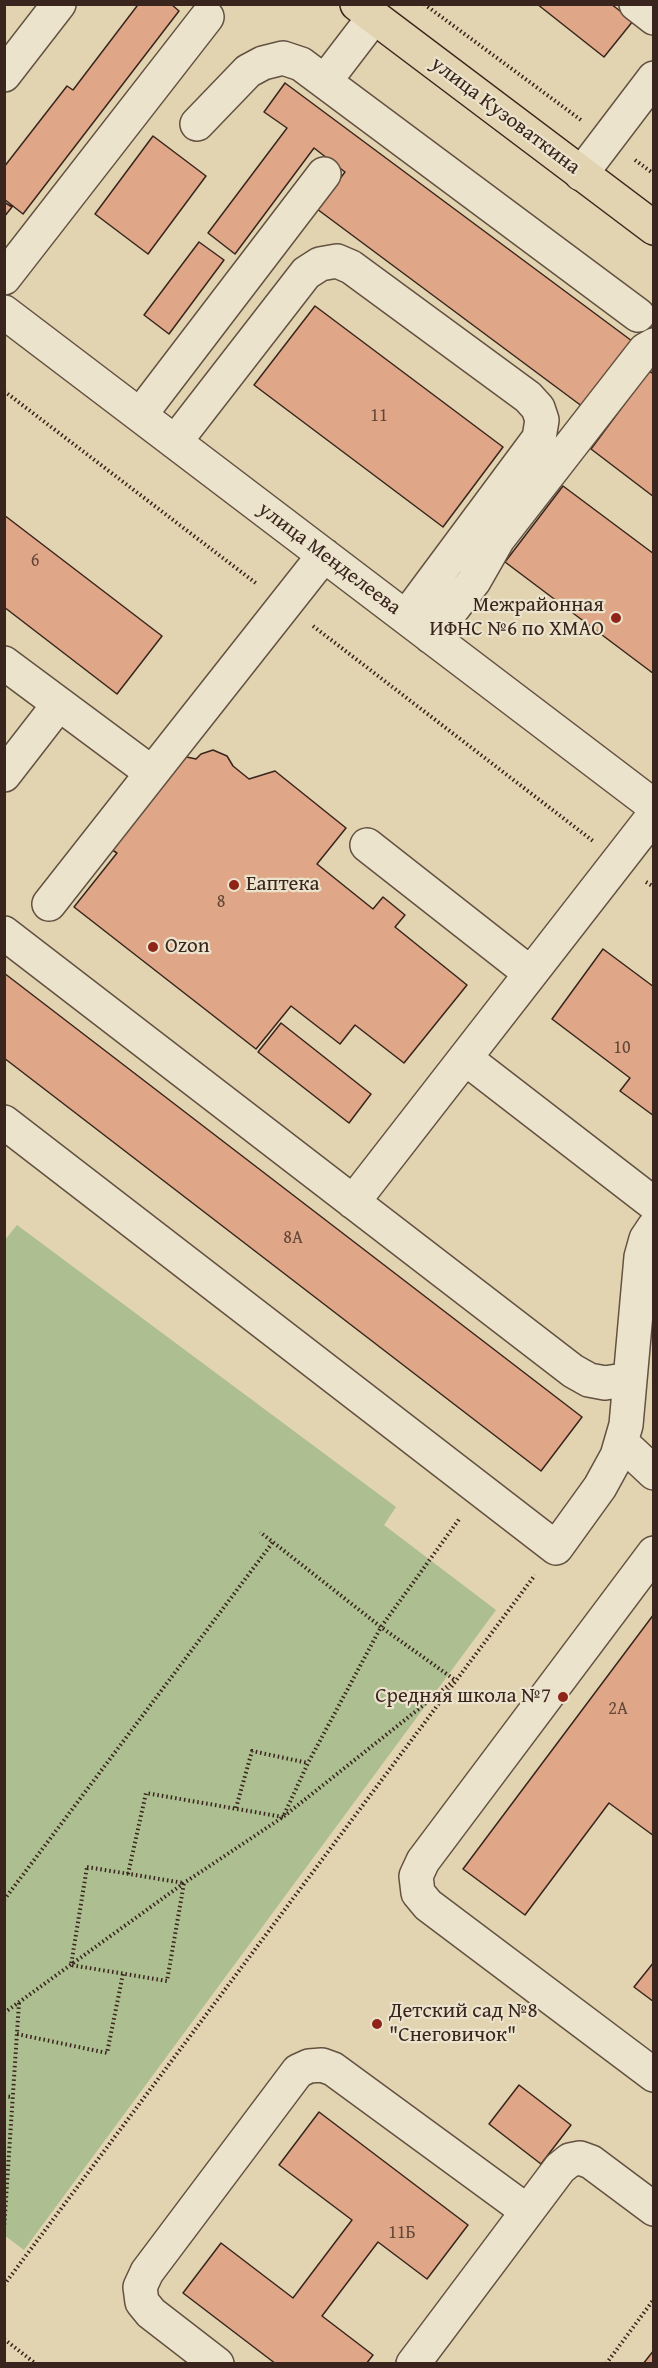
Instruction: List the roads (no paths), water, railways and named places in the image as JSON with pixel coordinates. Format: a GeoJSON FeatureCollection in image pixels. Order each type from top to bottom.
{"type":"FeatureCollection","features":[{"type":"Feature","properties":{"kind":"main road","name":"улица Кузоваткина"},"geometry":{"type":"LineString","coordinates":[[365,11],[654,228]]}},
{"type":"Feature","properties":{"kind":"street"},"geometry":{"type":"LineString","coordinates":[[4,75],[59,4]]}},
{"type":"Feature","properties":{"kind":"street"},"geometry":{"type":"LineString","coordinates":[[636,4],[654,18]]}},
{"type":"Feature","properties":{"kind":"street"},"geometry":{"type":"LineString","coordinates":[[326,81],[365,11]]}},
{"type":"Feature","properties":{"kind":"street"},"geometry":{"type":"LineString","coordinates":[[4,278],[207,17]]}},
{"type":"Feature","properties":{"kind":"street"},"geometry":{"type":"LineString","coordinates":[[197,124],[248,71],[263,63],[283,58],[301,64],[638,315]]}},
{"type":"Feature","properties":{"kind":"street"},"geometry":{"type":"LineString","coordinates":[[581,174],[654,78]]}},
{"type":"Feature","properties":{"kind":"street"},"geometry":{"type":"LineString","coordinates":[[140,416],[324,174]]}},
{"type":"Feature","properties":{"kind":"street"},"geometry":{"type":"LineString","coordinates":[[175,442],[306,273],[320,264],[337,261],[351,267],[528,397],[538,408],[542,420],[539,438],[406,618]]}},
{"type":"Feature","properties":{"kind":"street","name":"улица Менделеева"},"geometry":{"type":"LineString","coordinates":[[4,312],[654,806]]}},
{"type":"Feature","properties":{"kind":"street"},"geometry":{"type":"LineString","coordinates":[[431,637],[474,581],[498,539],[645,350],[654,345]]}},
{"type":"Feature","properties":{"kind":"street"},"geometry":{"type":"LineString","coordinates":[[49,904],[324,555]]}},
{"type":"Feature","properties":{"kind":"street"},"geometry":{"type":"LineString","coordinates":[[4,663],[152,773]]}},
{"type":"Feature","properties":{"kind":"street"},"geometry":{"type":"LineString","coordinates":[[4,775],[59,704]]}},
{"type":"Feature","properties":{"kind":"street"},"geometry":{"type":"LineString","coordinates":[[353,1202],[654,815]]}},
{"type":"Feature","properties":{"kind":"street"},"geometry":{"type":"LineString","coordinates":[[367,845],[530,973]]}},
{"type":"Feature","properties":{"kind":"street"},"geometry":{"type":"LineString","coordinates":[[4,933],[573,1371],[589,1380],[605,1383],[630,1379]]}},
{"type":"Feature","properties":{"kind":"street"},"geometry":{"type":"LineString","coordinates":[[465,1058],[654,1204]]}},
{"type":"Feature","properties":{"kind":"street"},"geometry":{"type":"LineString","coordinates":[[4,1122],[556,1548],[600,1486],[617,1456],[626,1425],[641,1257],[646,1239],[654,1227]]}},
{"type":"Feature","properties":{"kind":"street"},"geometry":{"type":"LineString","coordinates":[[621,1442],[654,1473]]}},
{"type":"Feature","properties":{"kind":"street"},"geometry":{"type":"LineString","coordinates":[[654,1553],[423,1861],[416,1876],[418,1893],[428,1905],[654,2075]]}},
{"type":"Feature","properties":{"kind":"street"},"geometry":{"type":"LineString","coordinates":[[217,2364],[151,2313],[142,2302],[141,2287],[147,2272],[298,2071],[309,2066],[322,2065],[333,2069],[527,2211]]}},
{"type":"Feature","properties":{"kind":"street"},"geometry":{"type":"LineString","coordinates":[[413,2364],[560,2168],[570,2160],[580,2158],[591,2162],[654,2209]]}},
{"type":"Feature","properties":{"kind":"place","name":"Межрайонная ИФНС №6 по ХМАО"},"geometry":{"type":"Point","coordinates":[616,618]}},
{"type":"Feature","properties":{"kind":"place","name":"Еаптека"},"geometry":{"type":"Point","coordinates":[234,885]}},
{"type":"Feature","properties":{"kind":"place","name":"Ozon"},"geometry":{"type":"Point","coordinates":[153,947]}},
{"type":"Feature","properties":{"kind":"place","name":"Средняя школа №7"},"geometry":{"type":"Point","coordinates":[563,1697]}},
{"type":"Feature","properties":{"kind":"place","name":"Детский сад №8 \"Снеговичок\""},"geometry":{"type":"Point","coordinates":[377,2024]}}]}
